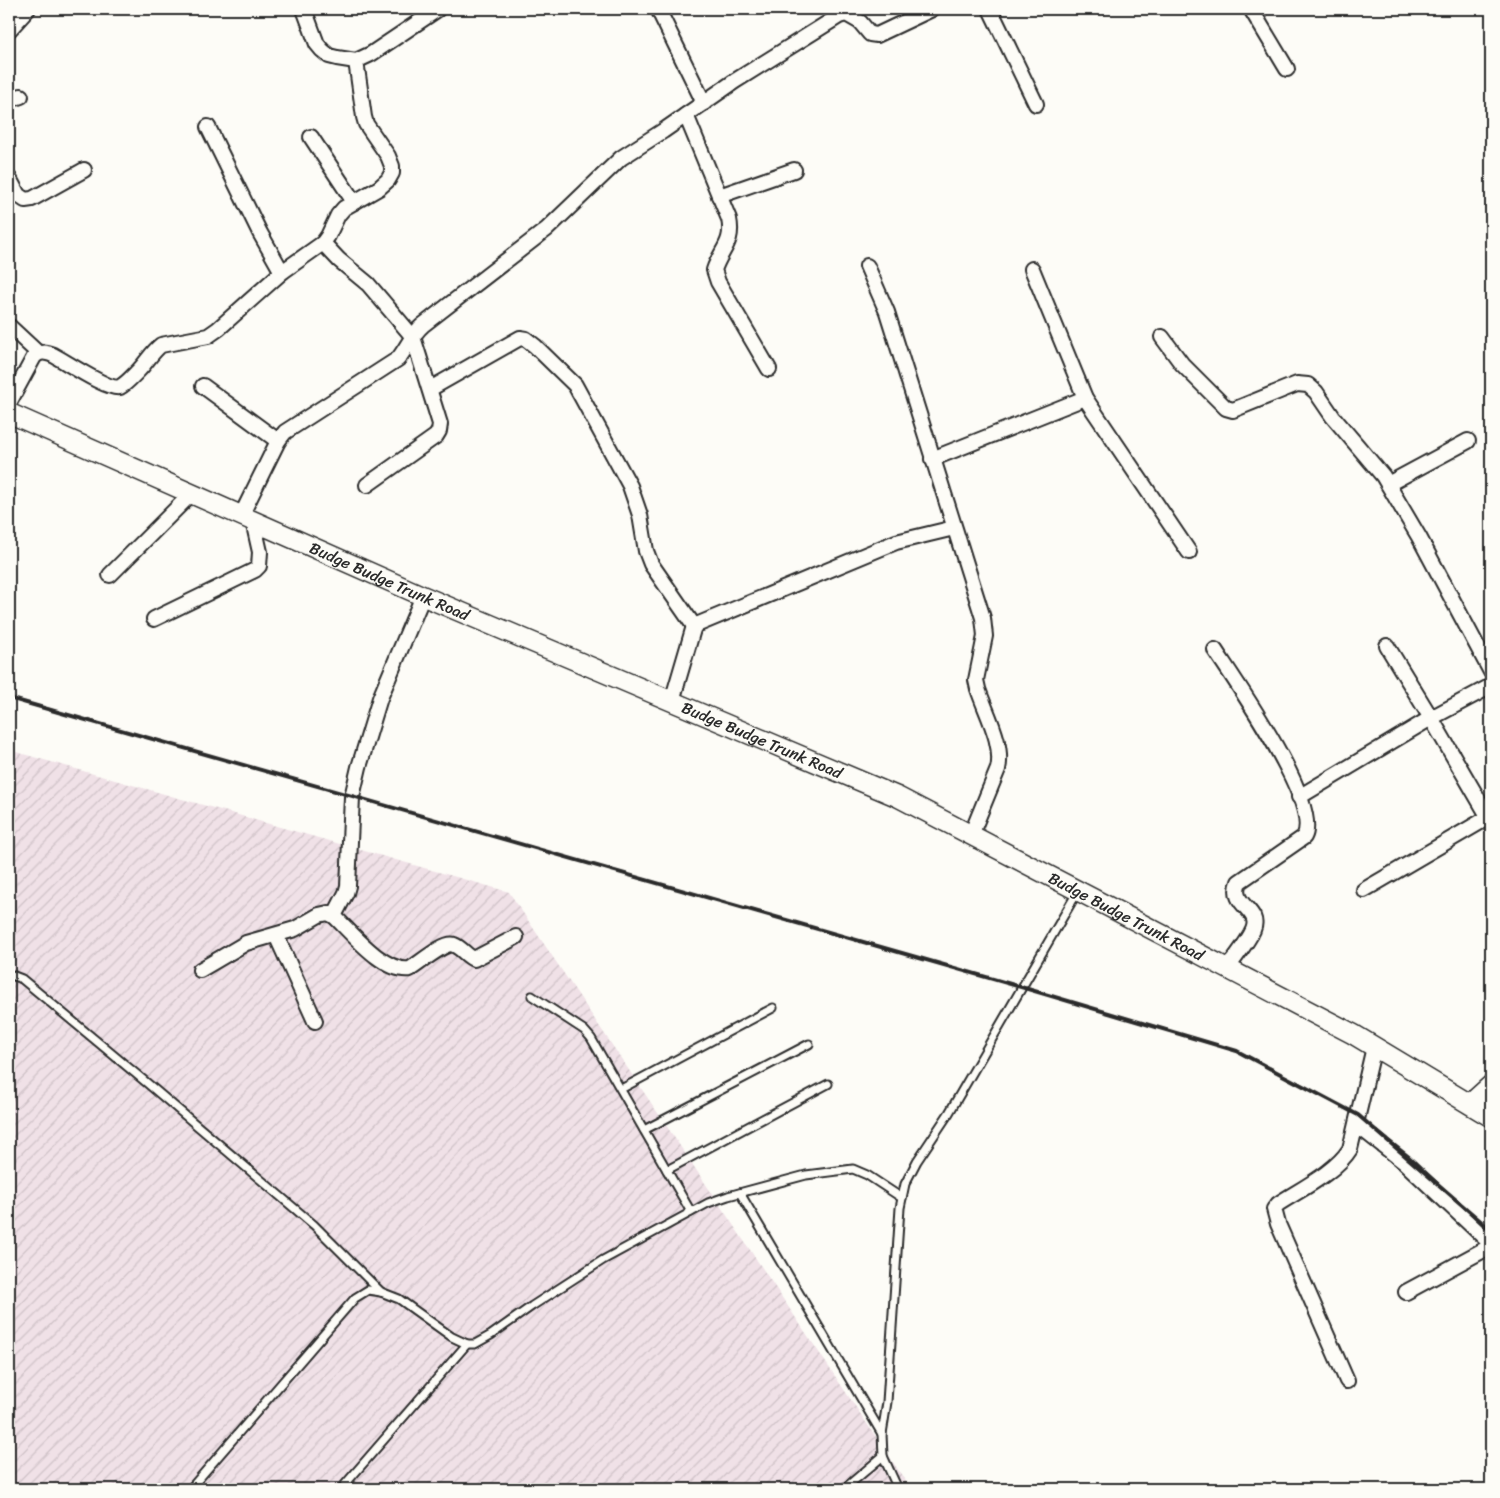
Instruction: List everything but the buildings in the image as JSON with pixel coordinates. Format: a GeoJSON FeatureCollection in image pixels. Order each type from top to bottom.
{"type":"FeatureCollection","features":[{"type":"Feature","properties":{"kind":"main road","name":"Budge Budge Trunk Road"},"geometry":{"type":"LineString","coordinates":[[9,413],[423,596],[898,797],[1353,1034],[1491,1117]]}},
{"type":"Feature","properties":{"kind":"main road"},"geometry":{"type":"LineString","coordinates":[[1470,1104],[1491,1085]]}},
{"type":"Feature","properties":{"kind":"street"},"geometry":{"type":"LineString","coordinates":[[9,30],[28,9]]}},
{"type":"Feature","properties":{"kind":"street"},"geometry":{"type":"LineString","coordinates":[[304,9],[317,44],[322,50],[329,56],[356,61],[363,59],[438,9]]}},
{"type":"Feature","properties":{"kind":"street"},"geometry":{"type":"LineString","coordinates":[[658,9],[704,103]]}},
{"type":"Feature","properties":{"kind":"street"},"geometry":{"type":"LineString","coordinates":[[154,619],[255,570],[259,566],[260,552],[247,519],[278,441],[285,432],[398,359],[412,337],[423,325],[547,229],[621,158],[735,81],[839,16],[846,14],[854,17],[870,34],[877,36],[932,9]]}},
{"type":"Feature","properties":{"kind":"street"},"geometry":{"type":"LineString","coordinates":[[990,9],[1036,104]]}},
{"type":"Feature","properties":{"kind":"street"},"geometry":{"type":"LineString","coordinates":[[1251,9],[1287,68]]}},
{"type":"Feature","properties":{"kind":"street"},"geometry":{"type":"LineString","coordinates":[[9,326],[38,352],[53,355],[100,382],[114,387],[119,387],[139,370],[161,345],[208,336],[218,329],[282,272],[323,243],[338,215],[344,208],[379,188],[392,174],[392,166],[381,145],[366,124],[356,61]]}},
{"type":"Feature","properties":{"kind":"street"},"geometry":{"type":"LineString","coordinates":[[686,115],[729,219],[731,236],[714,270],[718,282],[770,369]]}},
{"type":"Feature","properties":{"kind":"street"},"geometry":{"type":"LineString","coordinates":[[208,127],[260,233],[282,272]]}},
{"type":"Feature","properties":{"kind":"street"},"geometry":{"type":"LineString","coordinates":[[311,137],[354,202]]}},
{"type":"Feature","properties":{"kind":"street"},"geometry":{"type":"LineString","coordinates":[[9,178],[18,195],[25,200],[32,199],[84,170]]}},
{"type":"Feature","properties":{"kind":"street"},"geometry":{"type":"LineString","coordinates":[[719,196],[794,170]]}},
{"type":"Feature","properties":{"kind":"street"},"geometry":{"type":"LineString","coordinates":[[323,243],[375,290],[412,337],[440,424],[440,431],[436,436],[368,485]]}},
{"type":"Feature","properties":{"kind":"street"},"geometry":{"type":"LineString","coordinates":[[867,266],[887,312],[983,618],[985,636],[976,680],[998,744],[1000,759],[971,835]]}},
{"type":"Feature","properties":{"kind":"street"},"geometry":{"type":"LineString","coordinates":[[1032,269],[1085,398],[1189,552]]}},
{"type":"Feature","properties":{"kind":"street"},"geometry":{"type":"LineString","coordinates":[[1162,337],[1182,364],[1226,408],[1233,410],[1297,384],[1308,385],[1316,392],[1333,417],[1388,484],[1424,546],[1491,672]]}},
{"type":"Feature","properties":{"kind":"street"},"geometry":{"type":"LineString","coordinates":[[430,390],[520,338],[526,339],[535,346],[568,376],[591,412],[630,486],[640,515],[646,551],[651,564],[694,626]]}},
{"type":"Feature","properties":{"kind":"street"},"geometry":{"type":"LineString","coordinates":[[9,403],[38,352]]}},
{"type":"Feature","properties":{"kind":"street"},"geometry":{"type":"LineString","coordinates":[[203,386],[278,441]]}},
{"type":"Feature","properties":{"kind":"street"},"geometry":{"type":"LineString","coordinates":[[932,459],[1085,398]]}},
{"type":"Feature","properties":{"kind":"street"},"geometry":{"type":"LineString","coordinates":[[1388,484],[1468,441]]}},
{"type":"Feature","properties":{"kind":"street"},"geometry":{"type":"LineString","coordinates":[[110,575],[191,494]]}},
{"type":"Feature","properties":{"kind":"street"},"geometry":{"type":"LineString","coordinates":[[694,626],[896,542],[954,528]]}},
{"type":"Feature","properties":{"kind":"street"},"geometry":{"type":"LineString","coordinates":[[334,916],[348,886],[352,797],[359,767],[380,698],[423,596]]}},
{"type":"Feature","properties":{"kind":"street"},"geometry":{"type":"LineString","coordinates":[[672,701],[694,626]]}},
{"type":"Feature","properties":{"kind":"street"},"geometry":{"type":"LineString","coordinates":[[1364,890],[1490,819],[1387,646]]}},
{"type":"Feature","properties":{"kind":"street"},"geometry":{"type":"LineString","coordinates":[[1215,650],[1276,746],[1289,770],[1299,797],[1307,832],[1304,837],[1240,882],[1236,890],[1237,896],[1253,916],[1254,929],[1227,969]]}},
{"type":"Feature","properties":{"kind":"street"},"geometry":{"type":"LineString","coordinates":[[1299,797],[1431,718],[1491,686]]}},
{"type":"Feature","properties":{"kind":"street"},"geometry":{"type":"LineString","coordinates":[[200,970],[246,943],[295,929],[319,915],[328,913],[334,916],[378,958],[398,969],[404,970],[410,970],[451,944],[474,959],[516,937]]}},
{"type":"Feature","properties":{"kind":"street"},"geometry":{"type":"LineString","coordinates":[[276,935],[315,1021]]}},
{"type":"Feature","properties":{"kind":"street"},"geometry":{"type":"LineString","coordinates":[[1347,1381],[1278,1224],[1274,1209],[1278,1204],[1346,1157],[1358,1125],[1358,1114],[1374,1047]]}},
{"type":"Feature","properties":{"kind":"street"},"geometry":{"type":"LineString","coordinates":[[1358,1125],[1404,1162],[1491,1245],[1406,1292]]}},
{"type":"Feature","properties":{"kind":"lane"},"geometry":{"type":"LineString","coordinates":[[898,1489],[883,1456],[882,1434],[900,1208],[906,1184],[917,1161],[949,1113],[1078,891]]}},
{"type":"Feature","properties":{"kind":"lane"},"geometry":{"type":"LineString","coordinates":[[9,974],[22,979],[314,1224],[381,1292]]}},
{"type":"Feature","properties":{"kind":"lane"},"geometry":{"type":"LineString","coordinates":[[532,996],[584,1030],[598,1048],[691,1212]]}},
{"type":"Feature","properties":{"kind":"lane"},"geometry":{"type":"LineString","coordinates":[[621,1089],[773,1008]]}},
{"type":"Feature","properties":{"kind":"lane"},"geometry":{"type":"LineString","coordinates":[[644,1130],[809,1044]]}},
{"type":"Feature","properties":{"kind":"lane"},"geometry":{"type":"LineString","coordinates":[[667,1170],[828,1084]]}},
{"type":"Feature","properties":{"kind":"lane"},"geometry":{"type":"LineString","coordinates":[[190,1489],[355,1298],[368,1290],[381,1292],[399,1299],[452,1337],[467,1344],[474,1344],[491,1335],[603,1260],[708,1203],[806,1175],[853,1169],[867,1175],[902,1198]]}},
{"type":"Feature","properties":{"kind":"lane"},"geometry":{"type":"LineString","coordinates":[[740,1193],[882,1434]]}},
{"type":"Feature","properties":{"kind":"lane"},"geometry":{"type":"LineString","coordinates":[[341,1489],[467,1344]]}},
{"type":"Feature","properties":{"kind":"lane"},"geometry":{"type":"LineString","coordinates":[[844,1489],[883,1456]]}},
{"type":"Feature","properties":{"kind":"shaded area"},"geometry":{"type":"Polygon","coordinates":[[[9,750],[509,892],[911,1489],[9,1489],[9,750]]]}},
{"type":"Feature","properties":{"kind":"railway"},"geometry":{"type":"LineString","coordinates":[[9,698],[1021,987],[1237,1051],[1358,1115],[1491,1230]]}}]}
